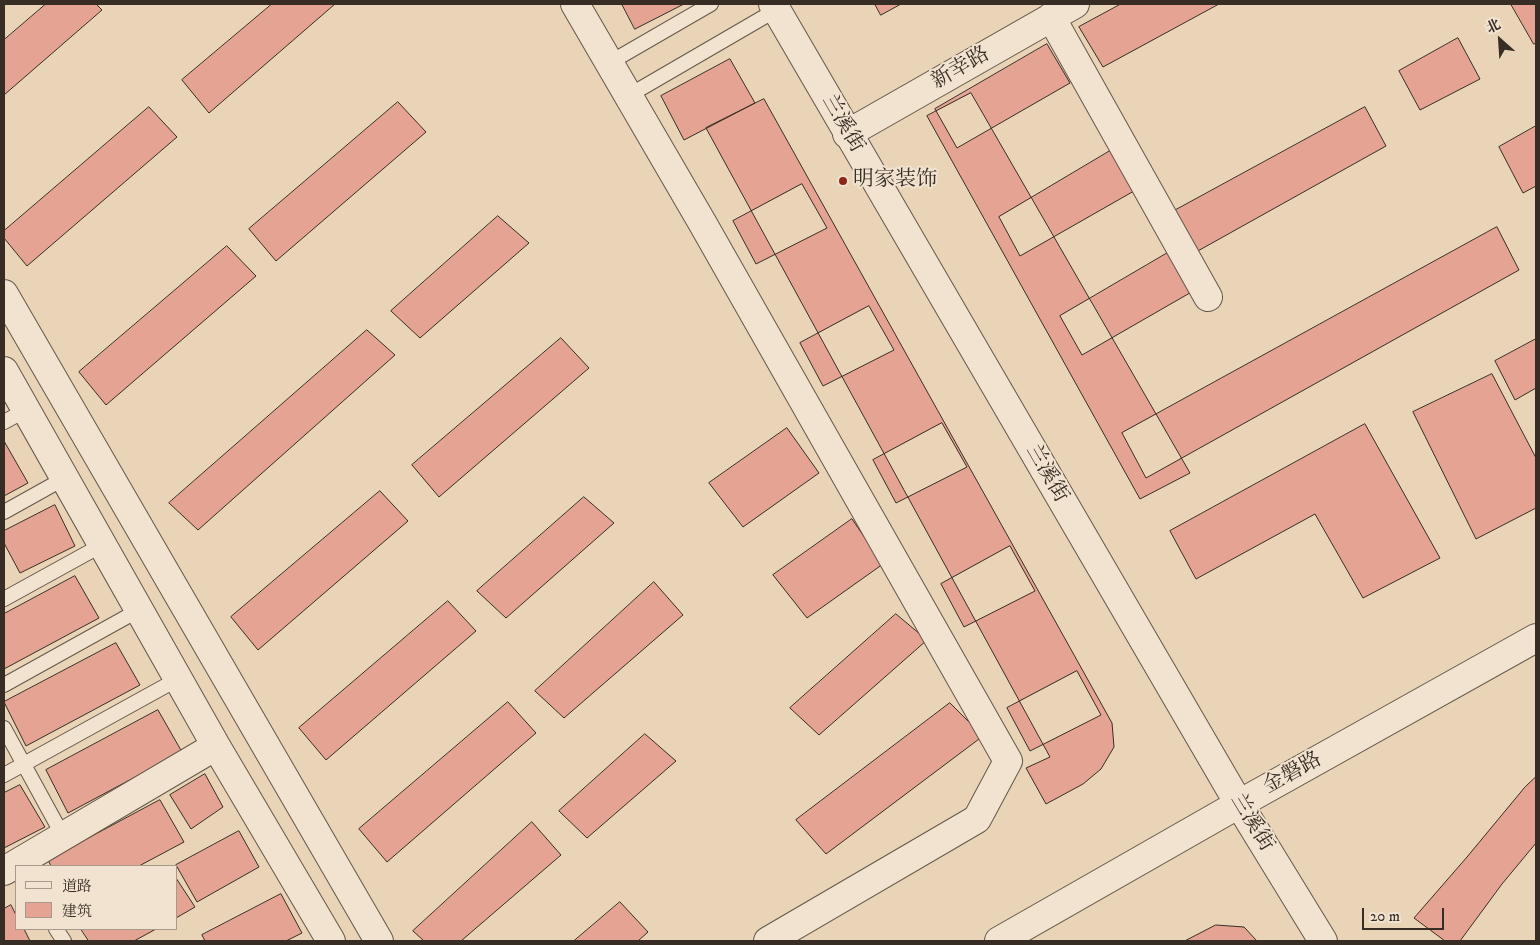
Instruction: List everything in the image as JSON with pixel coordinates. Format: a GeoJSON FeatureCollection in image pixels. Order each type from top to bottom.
{"type":"FeatureCollection","features":[{"type":"Feature","properties":{"kind":"street"},"geometry":{"type":"LineString","coordinates":[[575,4],[1008,761],[977,819],[768,941]]}},
{"type":"Feature","properties":{"kind":"street","name":"新幸路"},"geometry":{"type":"LineString","coordinates":[[847,134],[1075,4]]}},
{"type":"Feature","properties":{"kind":"street","name":"兰溪街"},"geometry":{"type":"LineString","coordinates":[[774,7],[1239,804],[1323,941]]}},
{"type":"Feature","properties":{"kind":"street"},"geometry":{"type":"LineString","coordinates":[[1051,17],[1208,297]]}},
{"type":"Feature","properties":{"kind":"street"},"geometry":{"type":"LineString","coordinates":[[4,294],[379,941]]}},
{"type":"Feature","properties":{"kind":"street"},"geometry":{"type":"LineString","coordinates":[[4,370],[15,416],[65,478],[216,746],[331,941]]}},
{"type":"Feature","properties":{"kind":"street","name":"金磐路"},"geometry":{"type":"LineString","coordinates":[[998,941],[1536,638]]}},
{"type":"Feature","properties":{"kind":"street"},"geometry":{"type":"LineString","coordinates":[[16,865],[216,746]]}},
{"type":"Feature","properties":{"kind":"lane"},"geometry":{"type":"LineString","coordinates":[[609,62],[711,4]]}},
{"type":"Feature","properties":{"kind":"lane"},"geometry":{"type":"LineString","coordinates":[[628,96],[774,7]]}},
{"type":"Feature","properties":{"kind":"lane"},"geometry":{"type":"LineString","coordinates":[[4,512],[65,478]]}},
{"type":"Feature","properties":{"kind":"lane"},"geometry":{"type":"LineString","coordinates":[[4,599],[102,545]]}},
{"type":"Feature","properties":{"kind":"lane"},"geometry":{"type":"LineString","coordinates":[[4,685],[139,610]]}},
{"type":"Feature","properties":{"kind":"lane"},"geometry":{"type":"LineString","coordinates":[[4,775],[178,679]]}},
{"type":"Feature","properties":{"kind":"lane"},"geometry":{"type":"LineString","coordinates":[[4,728],[64,836]]}},
{"type":"Feature","properties":{"kind":"lane"},"geometry":{"type":"LineString","coordinates":[[57,930],[64,941]]}},
{"type":"Feature","properties":{"kind":"building"},"geometry":{"type":"Polygon","coordinates":[[[46,4],[96,4],[102,10],[4,95],[4,40],[46,4]]]}},
{"type":"Feature","properties":{"kind":"building"},"geometry":{"type":"Polygon","coordinates":[[[272,4],[335,4],[209,113],[182,80],[272,4]]]}},
{"type":"Feature","properties":{"kind":"building"},"geometry":{"type":"Polygon","coordinates":[[[622,4],[684,4],[635,29],[622,4]]]}},
{"type":"Feature","properties":{"kind":"building"},"geometry":{"type":"Polygon","coordinates":[[[875,4],[901,4],[881,15],[875,4]]]}},
{"type":"Feature","properties":{"kind":"building"},"geometry":{"type":"Polygon","coordinates":[[[1121,4],[1219,4],[1103,67],[1079,27],[1121,4]]]}},
{"type":"Feature","properties":{"kind":"building"},"geometry":{"type":"Polygon","coordinates":[[[1511,4],[1536,4],[1536,43],[1534,44],[1511,4]]]}},
{"type":"Feature","properties":{"kind":"building"},"geometry":{"type":"Polygon","coordinates":[[[1458,38],[1480,79],[1420,110],[1399,71],[1458,38]]]}},
{"type":"Feature","properties":{"kind":"building"},"geometry":{"type":"Polygon","coordinates":[[[1047,44],[1070,83],[957,148],[935,109],[1047,44]]]}},
{"type":"Feature","properties":{"kind":"building"},"geometry":{"type":"Polygon","coordinates":[[[730,59],[755,103],[684,140],[661,96],[730,59]]]}},
{"type":"Feature","properties":{"kind":"building"},"geometry":{"type":"Polygon","coordinates":[[[971,93],[1190,473],[1140,499],[927,116],[971,93]]]}},
{"type":"Feature","properties":{"kind":"building"},"geometry":{"type":"Polygon","coordinates":[[[764,99],[1112,723],[1114,747],[1101,769],[1083,784],[1046,804],[1026,768],[1050,757],[706,128],[764,99]]]}},
{"type":"Feature","properties":{"kind":"building"},"geometry":{"type":"Polygon","coordinates":[[[398,102],[426,132],[276,261],[249,229],[398,102]]]}},
{"type":"Feature","properties":{"kind":"building"},"geometry":{"type":"Polygon","coordinates":[[[149,107],[177,137],[27,266],[4,238],[4,231],[149,107]]]}},
{"type":"Feature","properties":{"kind":"building"},"geometry":{"type":"Polygon","coordinates":[[[1365,107],[1386,146],[1196,252],[1174,211],[1365,107]]]}},
{"type":"Feature","properties":{"kind":"building"},"geometry":{"type":"Polygon","coordinates":[[[1536,126],[1536,186],[1523,193],[1499,147],[1536,126]]]}},
{"type":"Feature","properties":{"kind":"building"},"geometry":{"type":"Polygon","coordinates":[[[1110,151],[1134,191],[1020,256],[999,217],[1110,151]]]}},
{"type":"Feature","properties":{"kind":"building"},"geometry":{"type":"Polygon","coordinates":[[[802,184],[827,228],[756,264],[733,221],[802,184]]]}},
{"type":"Feature","properties":{"kind":"building"},"geometry":{"type":"Polygon","coordinates":[[[498,216],[529,243],[420,338],[391,311],[498,216]]]}},
{"type":"Feature","properties":{"kind":"building"},"geometry":{"type":"Polygon","coordinates":[[[1497,227],[1519,270],[1146,478],[1122,433],[1497,227]]]}},
{"type":"Feature","properties":{"kind":"building"},"geometry":{"type":"Polygon","coordinates":[[[227,246],[256,276],[106,405],[79,372],[227,246]]]}},
{"type":"Feature","properties":{"kind":"building"},"geometry":{"type":"Polygon","coordinates":[[[1171,251],[1195,290],[1082,355],[1060,316],[1171,251]]]}},
{"type":"Feature","properties":{"kind":"building"},"geometry":{"type":"Polygon","coordinates":[[[869,306],[894,350],[823,386],[800,343],[869,306]]]}},
{"type":"Feature","properties":{"kind":"building"},"geometry":{"type":"Polygon","coordinates":[[[367,330],[395,355],[198,530],[169,503],[367,330]]]}},
{"type":"Feature","properties":{"kind":"building"},"geometry":{"type":"Polygon","coordinates":[[[561,338],[589,368],[439,497],[412,465],[561,338]]]}},
{"type":"Feature","properties":{"kind":"building"},"geometry":{"type":"Polygon","coordinates":[[[1536,339],[1536,388],[1515,400],[1495,361],[1536,339]]]}},
{"type":"Feature","properties":{"kind":"building"},"geometry":{"type":"Polygon","coordinates":[[[1492,374],[1536,458],[1536,508],[1476,539],[1413,412],[1492,374]]]}},
{"type":"Feature","properties":{"kind":"building"},"geometry":{"type":"Polygon","coordinates":[[[942,423],[967,467],[896,503],[873,460],[942,423]]]}},
{"type":"Feature","properties":{"kind":"building"},"geometry":{"type":"Polygon","coordinates":[[[1365,424],[1440,558],[1363,598],[1315,514],[1196,579],[1170,531],[1365,424]]]}},
{"type":"Feature","properties":{"kind":"building"},"geometry":{"type":"Polygon","coordinates":[[[787,428],[819,473],[743,527],[709,483],[787,428]]]}},
{"type":"Feature","properties":{"kind":"building"},"geometry":{"type":"Polygon","coordinates":[[[4,441],[28,483],[4,496],[4,441]]]}},
{"type":"Feature","properties":{"kind":"building"},"geometry":{"type":"Polygon","coordinates":[[[380,491],[408,521],[258,650],[231,617],[380,491]]]}},
{"type":"Feature","properties":{"kind":"building"},"geometry":{"type":"Polygon","coordinates":[[[584,497],[614,523],[506,618],[477,591],[584,497]]]}},
{"type":"Feature","properties":{"kind":"building"},"geometry":{"type":"Polygon","coordinates":[[[55,505],[75,546],[20,573],[4,543],[4,531],[55,505]]]}},
{"type":"Feature","properties":{"kind":"building"},"geometry":{"type":"Polygon","coordinates":[[[852,519],[883,564],[807,618],[773,575],[852,519]]]}},
{"type":"Feature","properties":{"kind":"building"},"geometry":{"type":"Polygon","coordinates":[[[1010,546],[1035,591],[964,627],[941,584],[1010,546]]]}},
{"type":"Feature","properties":{"kind":"building"},"geometry":{"type":"Polygon","coordinates":[[[75,576],[99,618],[4,669],[4,614],[75,576]]]}},
{"type":"Feature","properties":{"kind":"building"},"geometry":{"type":"Polygon","coordinates":[[[654,582],[683,615],[564,718],[535,691],[654,582]]]}},
{"type":"Feature","properties":{"kind":"building"},"geometry":{"type":"Polygon","coordinates":[[[448,601],[476,631],[326,760],[299,728],[448,601]]]}},
{"type":"Feature","properties":{"kind":"building"},"geometry":{"type":"Polygon","coordinates":[[[896,614],[927,640],[819,735],[790,708],[896,614]]]}},
{"type":"Feature","properties":{"kind":"building"},"geometry":{"type":"Polygon","coordinates":[[[116,643],[140,685],[26,746],[4,702],[116,643]]]}},
{"type":"Feature","properties":{"kind":"building"},"geometry":{"type":"Polygon","coordinates":[[[1077,671],[1101,715],[1030,751],[1007,708],[1077,671]]]}},
{"type":"Feature","properties":{"kind":"building"},"geometry":{"type":"Polygon","coordinates":[[[508,702],[536,733],[387,862],[359,829],[508,702]]]}},
{"type":"Feature","properties":{"kind":"building"},"geometry":{"type":"Polygon","coordinates":[[[950,703],[983,736],[826,854],[796,820],[950,703]]]}},
{"type":"Feature","properties":{"kind":"building"},"geometry":{"type":"Polygon","coordinates":[[[158,710],[182,752],[68,813],[46,770],[158,710]]]}},
{"type":"Feature","properties":{"kind":"building"},"geometry":{"type":"Polygon","coordinates":[[[645,734],[676,761],[587,838],[559,811],[645,734]]]}},
{"type":"Feature","properties":{"kind":"building"},"geometry":{"type":"Polygon","coordinates":[[[205,774],[223,807],[191,829],[170,795],[205,774]]]}},
{"type":"Feature","properties":{"kind":"building"},"geometry":{"type":"Polygon","coordinates":[[[1536,777],[1536,843],[1502,884],[1460,941],[1445,941],[1414,918],[1525,787],[1536,777]]]}},
{"type":"Feature","properties":{"kind":"building"},"geometry":{"type":"Polygon","coordinates":[[[20,785],[45,827],[4,848],[4,793],[20,785]]]}},
{"type":"Feature","properties":{"kind":"building"},"geometry":{"type":"Polygon","coordinates":[[[160,800],[184,842],[141,865],[50,865],[48,860],[160,800]]]}},
{"type":"Feature","properties":{"kind":"building"},"geometry":{"type":"Polygon","coordinates":[[[532,822],[561,855],[461,941],[424,941],[413,931],[532,822]]]}},
{"type":"Feature","properties":{"kind":"building"},"geometry":{"type":"Polygon","coordinates":[[[239,831],[259,867],[197,902],[178,869],[178,865],[176,865],[239,831]]]}},
{"type":"Feature","properties":{"kind":"building"},"geometry":{"type":"Polygon","coordinates":[[[178,881],[195,907],[178,917],[178,881]]]}},
{"type":"Feature","properties":{"kind":"building"},"geometry":{"type":"Polygon","coordinates":[[[281,894],[302,933],[286,941],[205,941],[202,935],[281,894]]]}},
{"type":"Feature","properties":{"kind":"building"},"geometry":{"type":"Polygon","coordinates":[[[620,902],[648,932],[638,941],[574,941],[620,902]]]}},
{"type":"Feature","properties":{"kind":"building"},"geometry":{"type":"Polygon","coordinates":[[[11,905],[15,913],[15,930],[24,930],[30,941],[4,941],[4,909],[11,905]]]}},
{"type":"Feature","properties":{"kind":"building"},"geometry":{"type":"Polygon","coordinates":[[[1216,925],[1244,927],[1257,941],[1185,941],[1216,925]]]}},
{"type":"Feature","properties":{"kind":"building"},"geometry":{"type":"Polygon","coordinates":[[[82,930],[154,930],[134,941],[89,941],[82,930]]]}},
{"type":"Feature","properties":{"kind":"place","name":"明家装饰"},"geometry":{"type":"Point","coordinates":[843,181]}}]}
